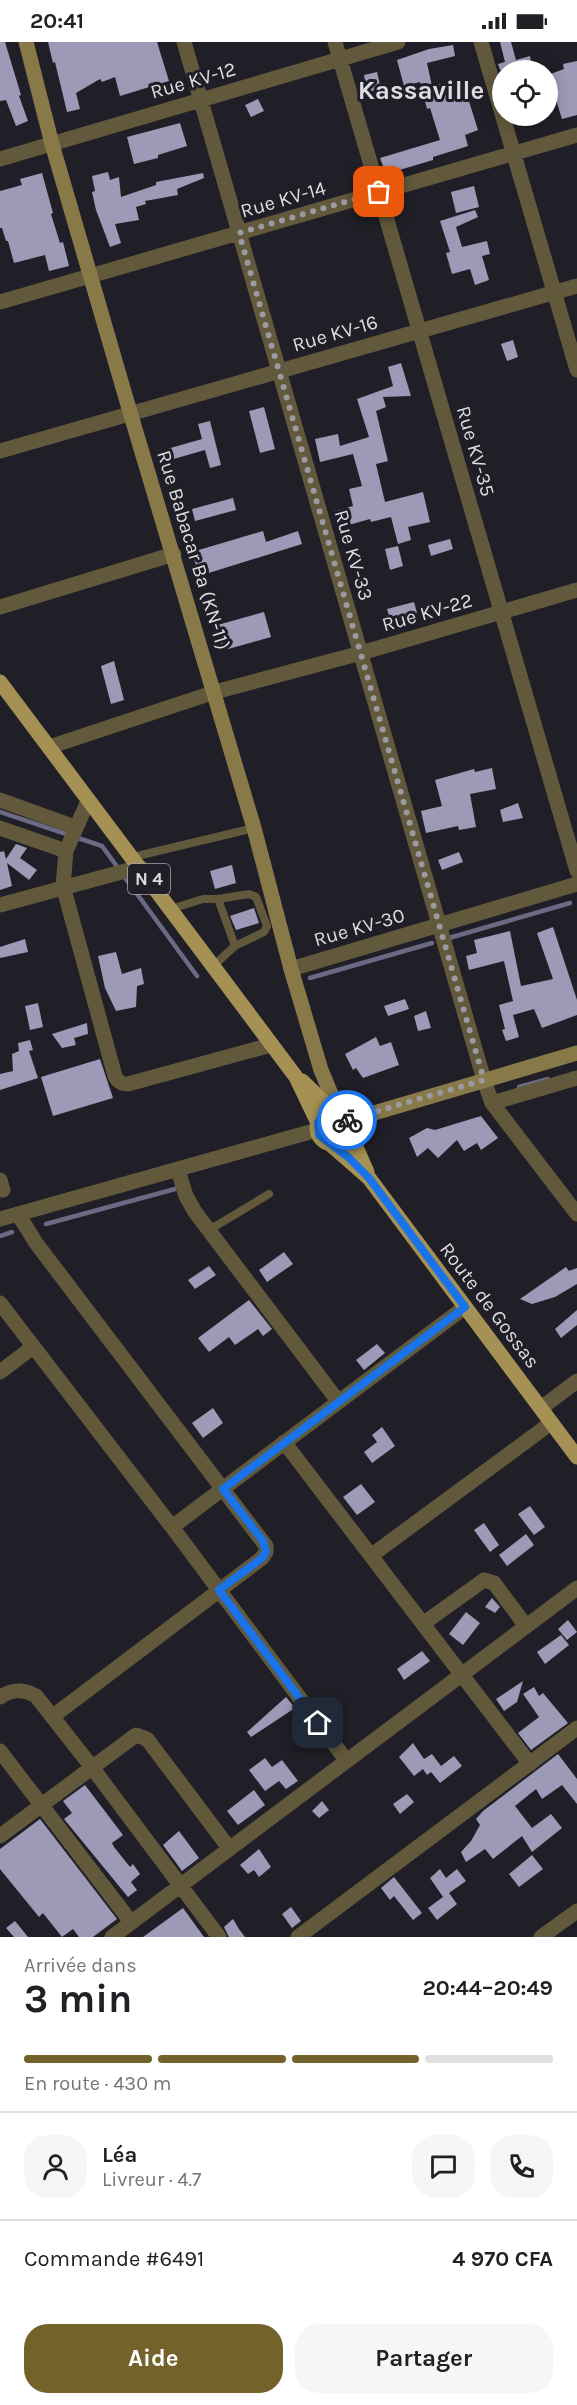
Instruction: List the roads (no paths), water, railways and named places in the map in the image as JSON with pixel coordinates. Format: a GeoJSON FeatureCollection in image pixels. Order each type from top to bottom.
{"type":"FeatureCollection","features":[{"type":"Feature","properties":{"kind":"main road","name":"N 4"},"geometry":{"type":"LineString","coordinates":[[0,682],[296,1077],[342,1119],[369,1178]]}},
{"type":"Feature","properties":{"kind":"main road","name":"N 4"},"geometry":{"type":"LineString","coordinates":[[296,1077],[321,1139],[329,1143],[369,1178]]}},
{"type":"Feature","properties":{"kind":"main road"},"geometry":{"type":"LineString","coordinates":[[317,1127],[324,1115],[342,1119],[342,1140],[329,1143]]}},
{"type":"Feature","properties":{"kind":"main road","name":"Route de Gossas"},"geometry":{"type":"LineString","coordinates":[[369,1178],[577,1457]]}},
{"type":"Feature","properties":{"kind":"street","name":"Rue Babacar Ba (KN-11)"},"geometry":{"type":"LineString","coordinates":[[26,42],[52,144],[215,692],[321,1070]]}},
{"type":"Feature","properties":{"kind":"street","name":"Rue KV-33"},"geometry":{"type":"LineString","coordinates":[[184,42],[484,1080],[492,1103],[577,1214]]}},
{"type":"Feature","properties":{"kind":"street","name":"Rue KV-35"},"geometry":{"type":"LineString","coordinates":[[335,42],[577,871]]}},
{"type":"Feature","properties":{"kind":"street","name":"Rue KV-12"},"geometry":{"type":"LineString","coordinates":[[0,159],[398,42]]}},
{"type":"Feature","properties":{"kind":"street"},"geometry":{"type":"LineString","coordinates":[[481,42],[577,370]]}},
{"type":"Feature","properties":{"kind":"street","name":"Rue KV-14"},"geometry":{"type":"LineString","coordinates":[[0,302],[577,135]]}},
{"type":"Feature","properties":{"kind":"street","name":"Rue KV-16"},"geometry":{"type":"LineString","coordinates":[[0,451],[577,286]]}},
{"type":"Feature","properties":{"kind":"street"},"geometry":{"type":"LineString","coordinates":[[0,607],[174,554]]}},
{"type":"Feature","properties":{"kind":"street","name":"Rue KV-22"},"geometry":{"type":"LineString","coordinates":[[48,747],[215,692],[361,653],[577,590]]}},
{"type":"Feature","properties":{"kind":"street"},"geometry":{"type":"LineString","coordinates":[[0,800],[71,839]]}},
{"type":"Feature","properties":{"kind":"street"},"geometry":{"type":"LineString","coordinates":[[88,801],[71,839],[63,886],[117,1081],[128,1084],[271,1045]]}},
{"type":"Feature","properties":{"kind":"street"},"geometry":{"type":"LineString","coordinates":[[0,828],[71,839]]}},
{"type":"Feature","properties":{"kind":"street"},"geometry":{"type":"LineString","coordinates":[[0,905],[63,886],[115,875],[135,865]]}},
{"type":"Feature","properties":{"kind":"street","name":"Rue KV-30"},"geometry":{"type":"LineString","coordinates":[[291,969],[577,884]]}},
{"type":"Feature","properties":{"kind":"street"},"geometry":{"type":"LineString","coordinates":[[321,1070],[342,1119],[577,1053]]}},
{"type":"Feature","properties":{"kind":"street"},"geometry":{"type":"LineString","coordinates":[[319,1096],[321,1070]]}},
{"type":"Feature","properties":{"kind":"street"},"geometry":{"type":"LineString","coordinates":[[492,1103],[577,1078]]}},
{"type":"Feature","properties":{"kind":"street"},"geometry":{"type":"LineString","coordinates":[[0,1219],[178,1170],[317,1127]]}},
{"type":"Feature","properties":{"kind":"street"},"geometry":{"type":"LineString","coordinates":[[178,1170],[189,1202],[338,1401]]}},
{"type":"Feature","properties":{"kind":"street"},"geometry":{"type":"LineString","coordinates":[[18,1214],[36,1243],[263,1541],[266,1552],[262,1558],[52,1717]]}},
{"type":"Feature","properties":{"kind":"street"},"geometry":{"type":"LineString","coordinates":[[0,1303],[5,1318],[33,1347],[172,1527],[346,1760]]}},
{"type":"Feature","properties":{"kind":"street"},"geometry":{"type":"LineString","coordinates":[[172,1527],[465,1307]]}},
{"type":"Feature","properties":{"kind":"street"},"geometry":{"type":"LineString","coordinates":[[0,1372],[33,1347]]}},
{"type":"Feature","properties":{"kind":"street"},"geometry":{"type":"LineString","coordinates":[[541,1408],[577,1382]]}},
{"type":"Feature","properties":{"kind":"street"},"geometry":{"type":"LineString","coordinates":[[372,1555],[551,1423]]}},
{"type":"Feature","properties":{"kind":"street"},"geometry":{"type":"LineString","coordinates":[[284,1442],[530,1764]]}},
{"type":"Feature","properties":{"kind":"street"},"geometry":{"type":"LineString","coordinates":[[424,1623],[484,1580],[490,1580],[526,1626]]}},
{"type":"Feature","properties":{"kind":"street"},"geometry":{"type":"LineString","coordinates":[[112,1937],[577,1588]]}},
{"type":"Feature","properties":{"kind":"street"},"geometry":{"type":"LineString","coordinates":[[0,1697],[14,1690],[26,1691],[36,1696],[92,1766],[219,1937]]}},
{"type":"Feature","properties":{"kind":"street"},"geometry":{"type":"LineString","coordinates":[[298,1937],[577,1728]]}},
{"type":"Feature","properties":{"kind":"street"},"geometry":{"type":"LineString","coordinates":[[0,1836],[131,1737],[142,1736],[229,1848]]}},
{"type":"Feature","properties":{"kind":"street"},"geometry":{"type":"LineString","coordinates":[[0,1751],[131,1922]]}},
{"type":"Feature","properties":{"kind":"street"},"geometry":{"type":"LineString","coordinates":[[542,1937],[577,1911]]}},
{"type":"Feature","properties":{"kind":"lane"},"geometry":{"type":"LineString","coordinates":[[135,865],[254,828]]}},
{"type":"Feature","properties":{"kind":"lane"},"geometry":{"type":"LineString","coordinates":[[171,909],[202,899],[249,894],[256,897],[267,926],[264,932],[235,946],[213,966]]}},
{"type":"Feature","properties":{"kind":"lane"},"geometry":{"type":"LineString","coordinates":[[218,899],[235,946]]}},
{"type":"Feature","properties":{"kind":"lane"},"geometry":{"type":"LineString","coordinates":[[209,1230],[269,1194]]}},
{"type":"Feature","properties":{"kind":"waterway"},"geometry":{"type":"LineString","coordinates":[[0,812],[102,846],[197,976]]}},
{"type":"Feature","properties":{"kind":"waterway"},"geometry":{"type":"LineString","coordinates":[[449,938],[570,903]]}},
{"type":"Feature","properties":{"kind":"waterway"},"geometry":{"type":"LineString","coordinates":[[310,978],[432,943]]}},
{"type":"Feature","properties":{"kind":"waterway"},"geometry":{"type":"LineString","coordinates":[[519,1087],[548,1079]]}},
{"type":"Feature","properties":{"kind":"waterway"},"geometry":{"type":"LineString","coordinates":[[46,1224],[175,1189]]}},
{"type":"Feature","properties":{"kind":"waterway"},"geometry":{"type":"LineString","coordinates":[[0,1236],[12,1232]]}},
{"type":"Feature","properties":{"kind":"district","name":"Kassaville"},"geometry":{"type":"Point","coordinates":[421,90]}}]}
